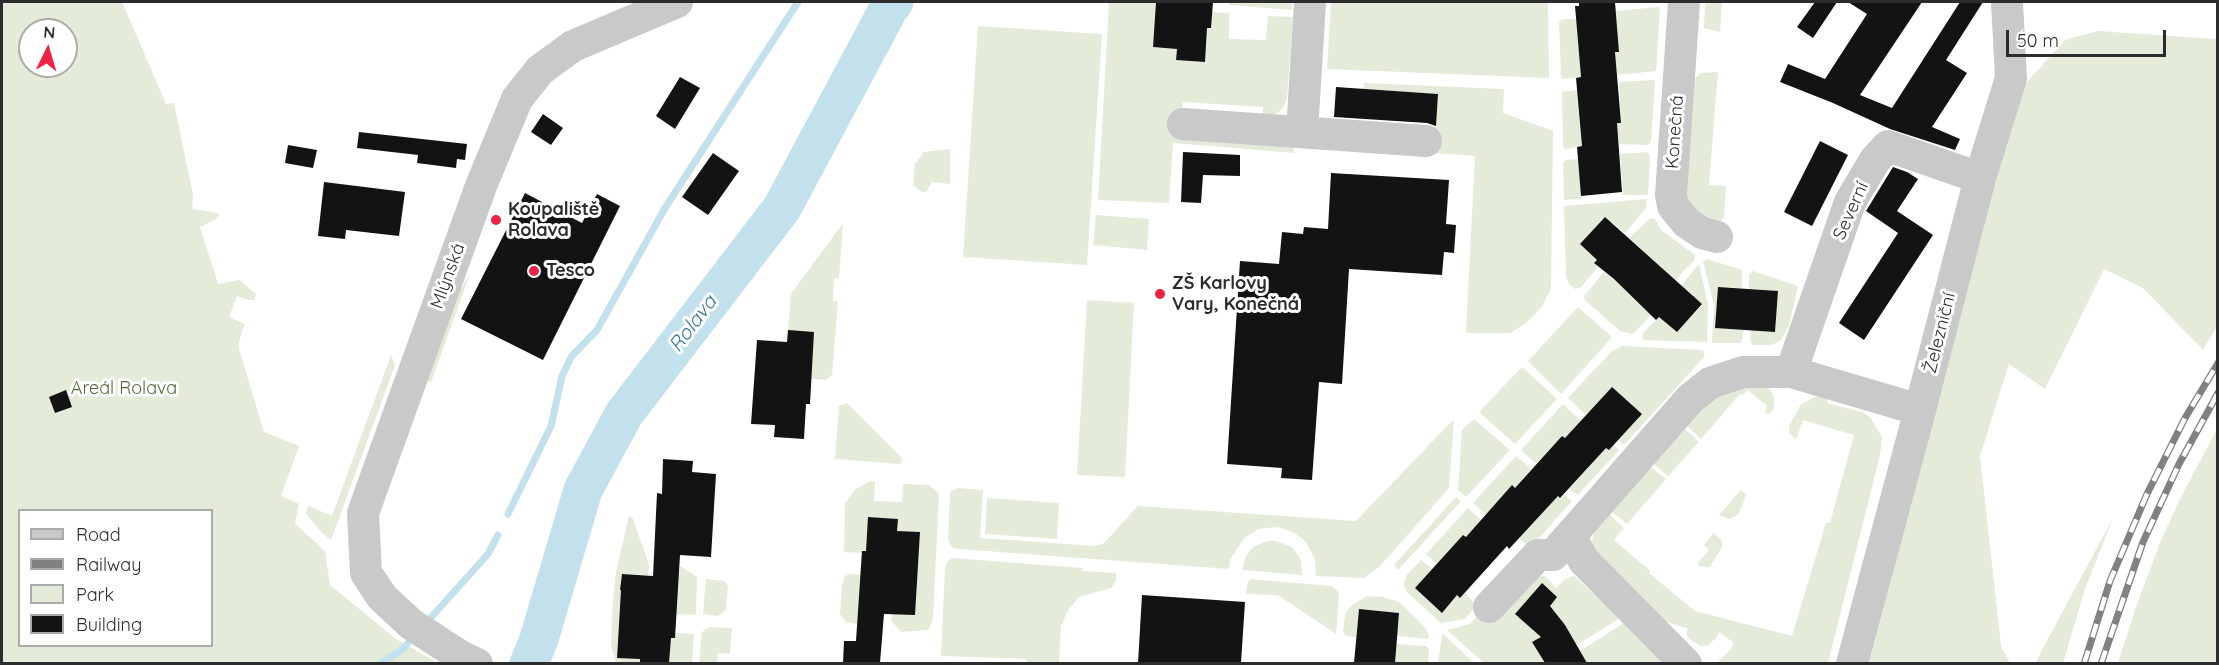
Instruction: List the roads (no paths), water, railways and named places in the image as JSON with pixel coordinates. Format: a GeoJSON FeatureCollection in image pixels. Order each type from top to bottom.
{"type":"FeatureCollection","features":[{"type":"Feature","properties":{"kind":"street","name":"Mlýnská"},"geometry":{"type":"LineString","coordinates":[[477,663],[419,630],[382,597],[366,573],[363,513],[481,186],[517,99],[540,70],[573,46],[677,2]]}},
{"type":"Feature","properties":{"kind":"street"},"geometry":{"type":"LineString","coordinates":[[1302,132],[1310,2]]}},
{"type":"Feature","properties":{"kind":"street","name":"Konečná"},"geometry":{"type":"LineString","coordinates":[[1684,2],[1671,195],[1673,206],[1687,223],[1702,233],[1717,237]]}},
{"type":"Feature","properties":{"kind":"street","name":"Železniční"},"geometry":{"type":"LineString","coordinates":[[1852,663],[1980,178],[2011,78],[2007,2]]}},
{"type":"Feature","properties":{"kind":"street"},"geometry":{"type":"LineString","coordinates":[[1183,124],[1426,141]]}},
{"type":"Feature","properties":{"kind":"street","name":"Severní"},"geometry":{"type":"LineString","coordinates":[[1791,372],[1850,202],[1875,160],[1888,146],[1980,178]]}},
{"type":"Feature","properties":{"kind":"street"},"geometry":{"type":"LineString","coordinates":[[1489,607],[1538,555],[1553,555],[1690,399],[1710,383],[1725,376],[1743,372],[1791,372],[1920,410]]}},
{"type":"Feature","properties":{"kind":"street"},"geometry":{"type":"LineString","coordinates":[[1570,536],[1584,561],[1686,663]]}},
{"type":"Feature","properties":{"kind":"waterway"},"geometry":{"type":"LineString","coordinates":[[508,514],[551,426],[562,376],[571,357],[597,330],[665,208],[798,2]]}},
{"type":"Feature","properties":{"kind":"waterway","name":"Rolava"},"geometry":{"type":"LineString","coordinates":[[529,664],[539,639],[583,490],[624,414],[782,208],[894,2]]}},
{"type":"Feature","properties":{"kind":"waterway"},"geometry":{"type":"LineString","coordinates":[[426,623],[488,554],[498,535]]}},
{"type":"Feature","properties":{"kind":"waterway"},"geometry":{"type":"LineString","coordinates":[[380,664],[402,650],[414,636]]}},
{"type":"Feature","properties":{"kind":"railway"},"geometry":{"type":"LineString","coordinates":[[2084,664],[2110,581],[2147,494],[2185,418],[2218,363]]}},
{"type":"Feature","properties":{"kind":"railway"},"geometry":{"type":"LineString","coordinates":[[2101,664],[2143,542],[2179,464],[2218,393]]}},
{"type":"Feature","properties":{"kind":"place","name":"Koupaliště Rolava"},"geometry":{"type":"Point","coordinates":[496,220]}},
{"type":"Feature","properties":{"kind":"place","name":"Tesco"},"geometry":{"type":"Point","coordinates":[534,271]}},
{"type":"Feature","properties":{"kind":"place","name":"ZŠ Karlovy Vary, Konečná"},"geometry":{"type":"Point","coordinates":[1160,294]}},
{"type":"Feature","properties":{"kind":"park label","name":"Areál Rolava"},"geometry":{"type":"Point","coordinates":[124,389]}}]}
